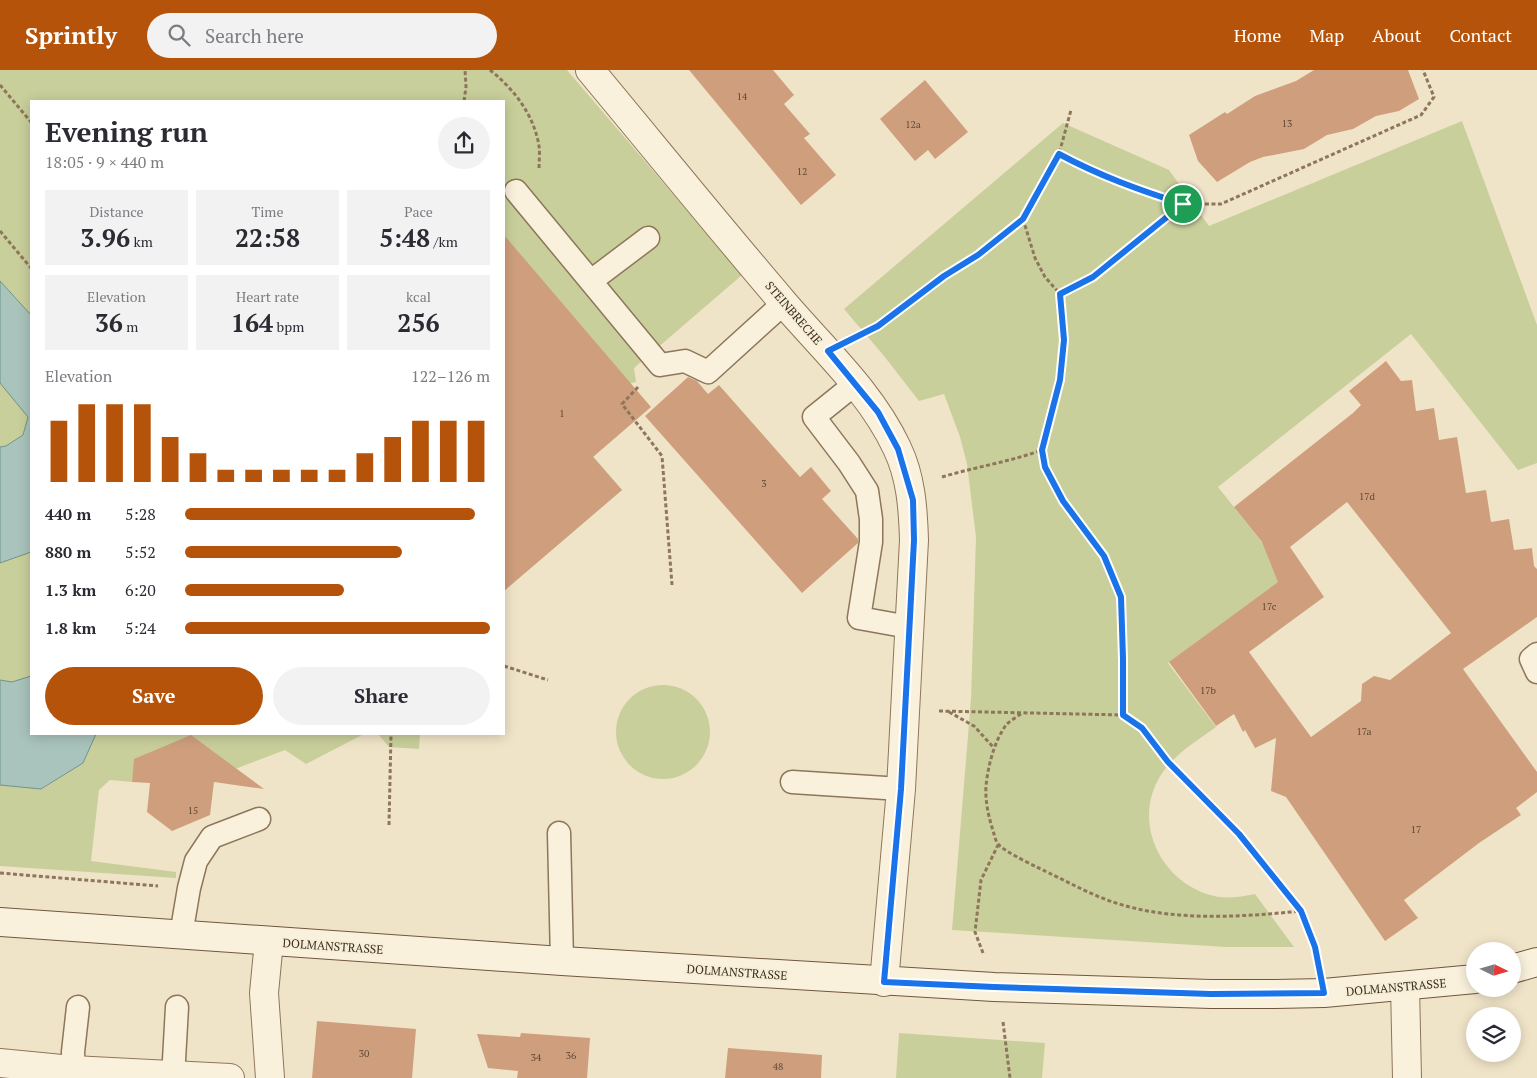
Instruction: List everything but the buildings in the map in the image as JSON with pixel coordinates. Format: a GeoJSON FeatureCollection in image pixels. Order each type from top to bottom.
{"type":"FeatureCollection","features":[{"type":"Feature","properties":{"kind":"street","name":"STEINBRECHE"},"geometry":{"type":"LineString","coordinates":[[590,70],[784,303],[828,351],[878,412],[898,449],[913,500],[914,540],[901,789],[884,982]]}},
{"type":"Feature","properties":{"kind":"street","name":"DOLMANSTRASSE"},"geometry":{"type":"LineString","coordinates":[[0,922],[562,961],[884,982],[994,987],[1211,994],[1324,993],[1466,980]]}},
{"type":"Feature","properties":{"kind":"street"},"geometry":{"type":"LineString","coordinates":[[270,941],[264,992],[270,1078]]}},
{"type":"Feature","properties":{"kind":"street"},"geometry":{"type":"LineString","coordinates":[[1521,966],[1537,962]]}},
{"type":"Feature","properties":{"kind":"street"},"geometry":{"type":"LineString","coordinates":[[1405,986],[1407,1078]]}},
{"type":"Feature","properties":{"kind":"street"},"geometry":{"type":"LineString","coordinates":[[0,1064],[73,1074],[230,1078]]}},
{"type":"Feature","properties":{"kind":"lane"},"geometry":{"type":"LineString","coordinates":[[522,198],[660,365],[685,361],[708,372],[784,303]]}},
{"type":"Feature","properties":{"kind":"lane"},"geometry":{"type":"LineString","coordinates":[[591,281],[648,238]]}},
{"type":"Feature","properties":{"kind":"lane"},"geometry":{"type":"LineString","coordinates":[[855,384],[814,417],[849,463],[867,491],[871,519],[871,542],[859,618],[909,627]]}},
{"type":"Feature","properties":{"kind":"lane"},"geometry":{"type":"LineString","coordinates":[[1537,654],[1531,659],[1537,672]]}},
{"type":"Feature","properties":{"kind":"lane"},"geometry":{"type":"LineString","coordinates":[[792,782],[901,789]]}},
{"type":"Feature","properties":{"kind":"lane"},"geometry":{"type":"LineString","coordinates":[[181,935],[196,860],[212,837],[259,819]]}},
{"type":"Feature","properties":{"kind":"lane"},"geometry":{"type":"LineString","coordinates":[[559,833],[562,961]]}},
{"type":"Feature","properties":{"kind":"lane"},"geometry":{"type":"LineString","coordinates":[[73,1074],[73,1052],[78,1007]]}},
{"type":"Feature","properties":{"kind":"lane"},"geometry":{"type":"LineString","coordinates":[[173,1077],[177,1007]]}},
{"type":"Feature","properties":{"kind":"path"},"geometry":{"type":"LineString","coordinates":[[464,100],[465,70]]}},
{"type":"Feature","properties":{"kind":"path"},"geometry":{"type":"LineString","coordinates":[[490,70],[506,82],[523,104],[539,145],[540,180],[522,198]]}},
{"type":"Feature","properties":{"kind":"path"},"geometry":{"type":"LineString","coordinates":[[1059,154],[1089,170],[1138,190],[1183,204],[1221,204],[1421,115],[1434,97],[1423,70]]}},
{"type":"Feature","properties":{"kind":"path"},"geometry":{"type":"LineString","coordinates":[[0,85],[30,121]]}},
{"type":"Feature","properties":{"kind":"path"},"geometry":{"type":"LineString","coordinates":[[828,351],[878,326],[944,276],[978,255],[1023,219],[1059,154],[1071,110]]}},
{"type":"Feature","properties":{"kind":"path"},"geometry":{"type":"LineString","coordinates":[[1060,294],[1093,277],[1183,204]]}},
{"type":"Feature","properties":{"kind":"path"},"geometry":{"type":"LineString","coordinates":[[1023,219],[1035,258],[1045,277],[1060,294],[1064,340],[1060,380],[1042,450],[1045,467],[1063,501],[1104,556],[1121,597],[1123,715]]}},
{"type":"Feature","properties":{"kind":"path"},"geometry":{"type":"LineString","coordinates":[[0,231],[30,267]]}},
{"type":"Feature","properties":{"kind":"path"},"geometry":{"type":"LineString","coordinates":[[660,365],[622,404],[662,456],[672,585]]}},
{"type":"Feature","properties":{"kind":"path"},"geometry":{"type":"LineString","coordinates":[[941,477],[1016,459],[1042,450]]}},
{"type":"Feature","properties":{"kind":"path"},"geometry":{"type":"LineString","coordinates":[[505,666],[548,680]]}},
{"type":"Feature","properties":{"kind":"path"},"geometry":{"type":"LineString","coordinates":[[904,709],[948,712],[1123,715],[1142,728],[1168,762],[1239,834],[1301,911],[1315,947],[1324,993]]}},
{"type":"Feature","properties":{"kind":"path"},"geometry":{"type":"LineString","coordinates":[[948,712],[974,726],[994,748]]}},
{"type":"Feature","properties":{"kind":"path"},"geometry":{"type":"LineString","coordinates":[[1022,713],[1007,724],[994,748],[987,782],[985,797],[989,818],[998,844],[1028,862],[1087,891],[1114,902],[1146,910],[1182,914],[1223,915],[1301,911]]}},
{"type":"Feature","properties":{"kind":"path"},"geometry":{"type":"LineString","coordinates":[[389,825],[391,735]]}},
{"type":"Feature","properties":{"kind":"path"},"geometry":{"type":"LineString","coordinates":[[975,932],[980,880],[998,844]]}},
{"type":"Feature","properties":{"kind":"path"},"geometry":{"type":"LineString","coordinates":[[0,873],[189,888]]}},
{"type":"Feature","properties":{"kind":"path"},"geometry":{"type":"LineString","coordinates":[[994,987],[1004,1026],[1010,1078]]}},
{"type":"Feature","properties":{"kind":"green space"},"geometry":{"type":"Polygon","coordinates":[[[0,70],[567,70],[742,275],[634,368],[636,382],[631,383],[610,401],[593,456],[622,490],[505,590],[505,100],[30,100],[30,314],[0,281],[0,70]]]}},
{"type":"Feature","properties":{"kind":"green space"},"geometry":{"type":"Polygon","coordinates":[[[1462,121],[1537,325],[1537,463],[1518,470],[1411,334],[1218,487],[1288,575],[1168,663],[1216,727],[1176,757],[1163,771],[1158,780],[1151,797],[1149,815],[1151,832],[1156,848],[1165,863],[1191,887],[1219,897],[1255,894],[1294,947],[1226,947],[952,930],[971,699],[976,537],[967,464],[960,437],[944,394],[919,401],[844,309],[1063,123],[1169,170],[1209,226],[1462,121]]]}},
{"type":"Feature","properties":{"kind":"green space"},"geometry":{"type":"Polygon","coordinates":[[[0,383],[28,416],[23,435],[6,446],[0,447],[0,383]]]}},
{"type":"Feature","properties":{"kind":"green space"},"geometry":{"type":"Polygon","coordinates":[[[30,552],[30,676],[12,682],[0,680],[0,563],[30,552]]]}},
{"type":"Feature","properties":{"kind":"green space"},"geometry":{"type":"Polygon","coordinates":[[[663,685],[681,689],[696,699],[706,714],[710,732],[706,750],[696,765],[681,775],[663,779],[645,775],[630,765],[620,750],[616,732],[620,714],[630,699],[645,689],[663,685]]]}},
{"type":"Feature","properties":{"kind":"green space"},"geometry":{"type":"Polygon","coordinates":[[[96,735],[362,735],[306,764],[285,750],[235,769],[135,759],[132,782],[110,780],[99,790],[91,861],[176,872],[176,878],[0,866],[0,785],[42,789],[83,763],[96,735]]]}},
{"type":"Feature","properties":{"kind":"green space"},"geometry":{"type":"Polygon","coordinates":[[[379,735],[420,735],[419,749],[389,747],[379,735]]]}},
{"type":"Feature","properties":{"kind":"green space"},"geometry":{"type":"Polygon","coordinates":[[[899,1033],[1045,1043],[1042,1078],[896,1078],[899,1033]]]}},
{"type":"Feature","properties":{"kind":"water"},"geometry":{"type":"Polygon","coordinates":[[[0,281],[30,314],[30,552],[0,563],[0,447],[6,446],[23,435],[28,417],[0,383],[0,281]]]}},
{"type":"Feature","properties":{"kind":"water"},"geometry":{"type":"Polygon","coordinates":[[[30,676],[30,735],[96,735],[83,763],[41,789],[0,785],[0,680],[12,682],[30,676]]]}},
{"type":"Feature","properties":{"kind":"route"},"geometry":{"type":"LineString","coordinates":[[1059,154],[1089,170],[1138,190],[1183,204],[1093,277],[1060,294],[1064,340],[1060,380],[1042,450],[1045,467],[1063,501],[1104,556],[1121,597],[1123,715],[1142,728],[1168,762],[1239,834],[1301,911],[1315,947],[1324,993],[1211,994],[884,982],[901,789],[914,540],[913,500],[898,449],[878,412],[828,351],[878,326],[944,276],[978,255],[1023,219],[1042,188],[1059,154]]}}]}
